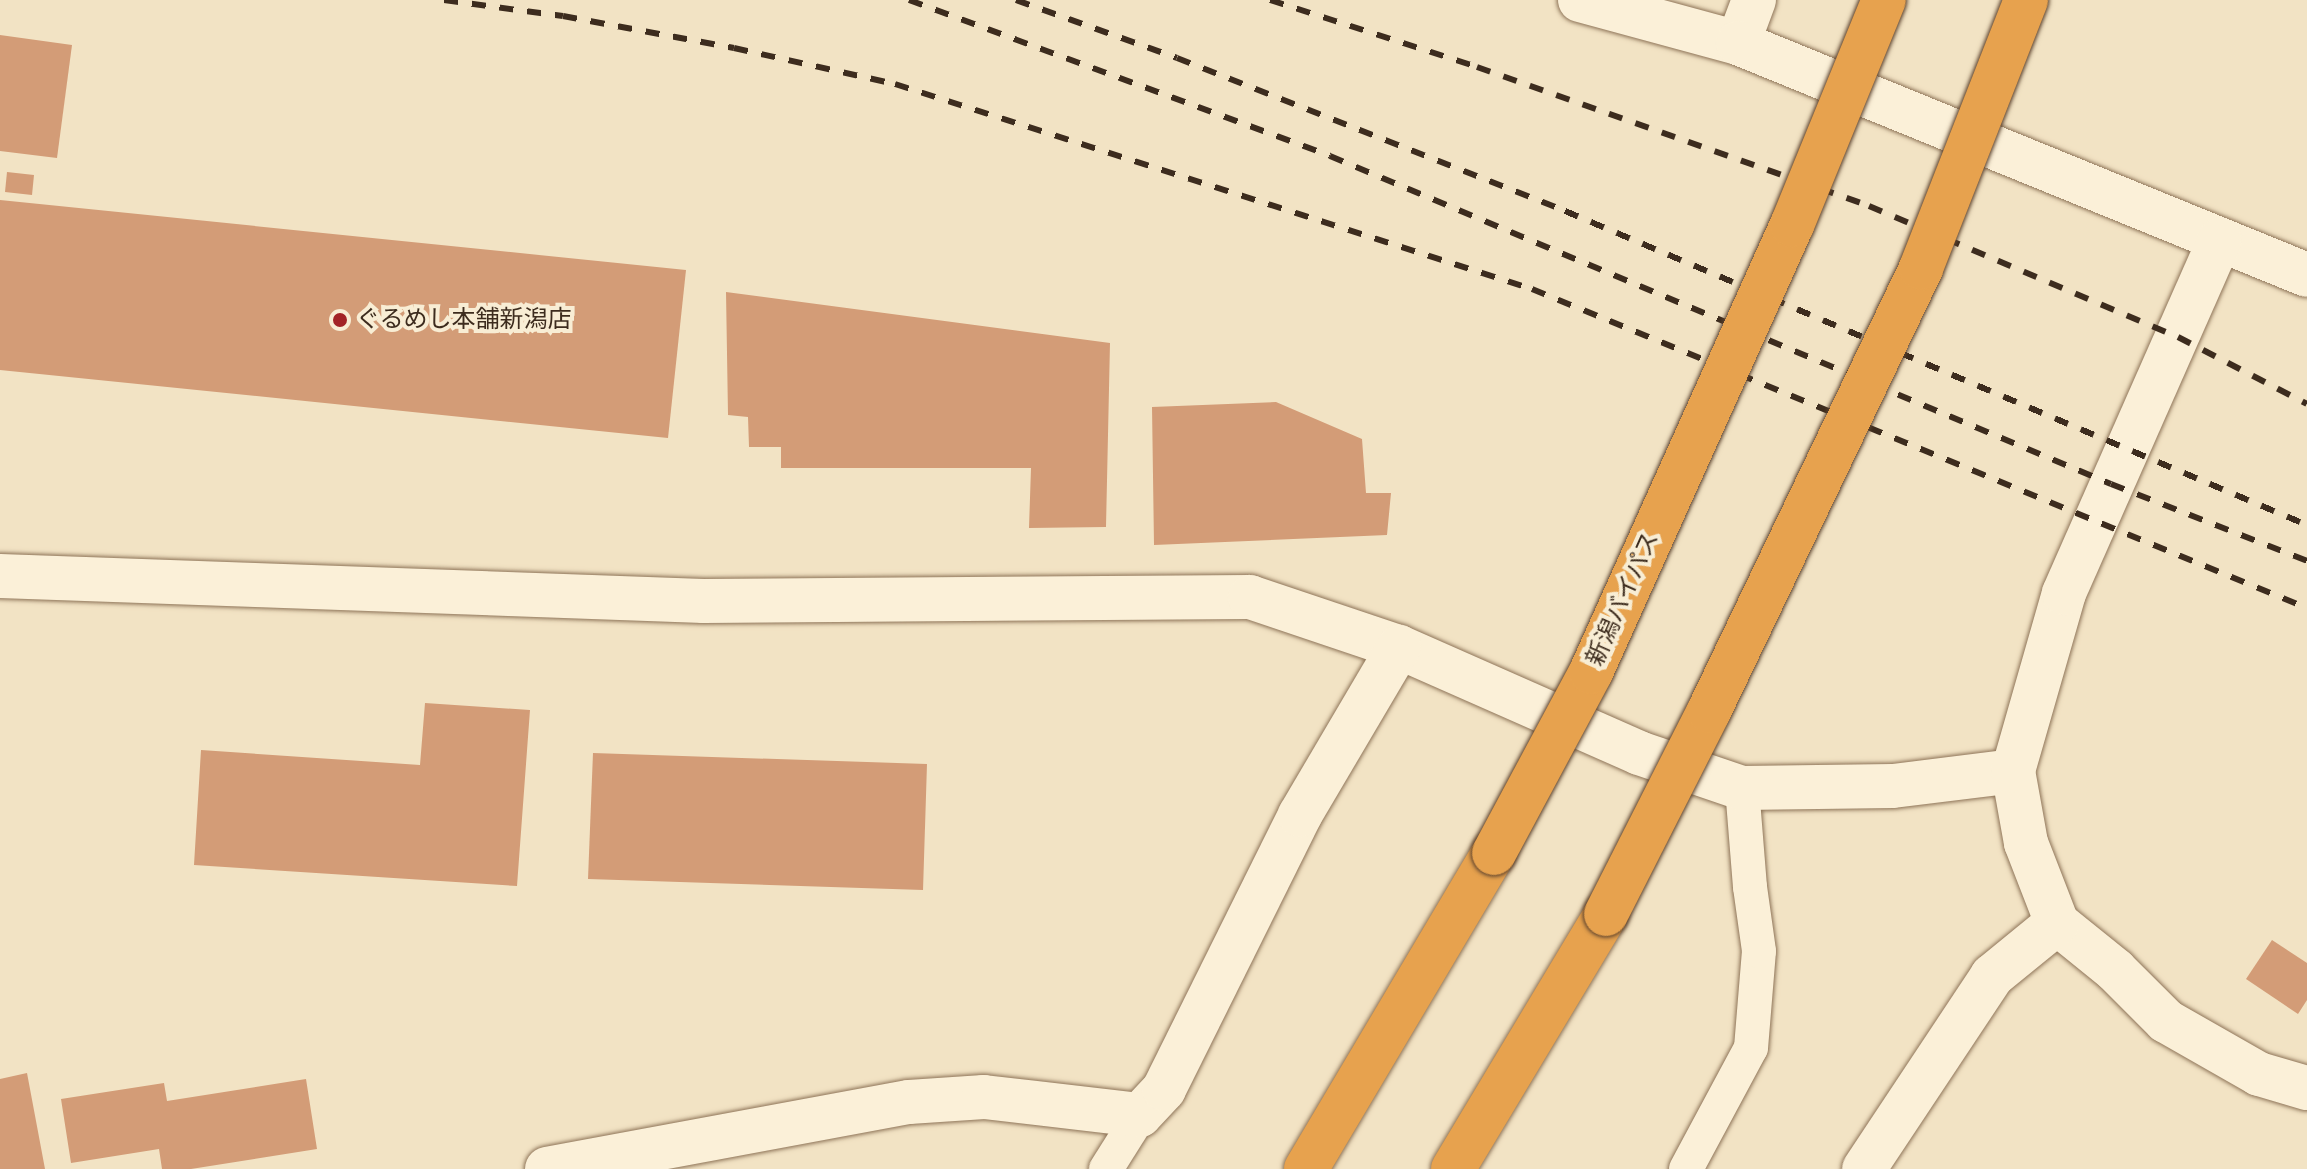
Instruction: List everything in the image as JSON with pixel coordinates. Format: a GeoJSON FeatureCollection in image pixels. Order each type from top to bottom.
{"type":"FeatureCollection","features":[{"type":"Feature","properties":{"kind":"highway","name":"新潟バイパス"},"geometry":{"type":"LineString","coordinates":[[1306,1169],[1494,853],[1597,657],[1792,225],[1884,0]]}},
{"type":"Feature","properties":{"kind":"highway"},"geometry":{"type":"LineString","coordinates":[[1453,1169],[1606,914],[1709,711],[1921,268],[2026,0]]}},
{"type":"Feature","properties":{"kind":"street"},"geometry":{"type":"LineString","coordinates":[[1580,0],[1738,43],[2307,275]]}},
{"type":"Feature","properties":{"kind":"street"},"geometry":{"type":"LineString","coordinates":[[1738,43],[1754,0]]}},
{"type":"Feature","properties":{"kind":"street"},"geometry":{"type":"LineString","coordinates":[[2220,240],[2064,593],[2013,771],[2026,843],[2057,923],[2115,970],[2166,1021],[2259,1074],[2307,1088]]}},
{"type":"Feature","properties":{"kind":"street"},"geometry":{"type":"LineString","coordinates":[[0,576],[704,601],[1250,597],[1399,647],[1639,753],[1742,788],[1893,786],[2013,771]]}},
{"type":"Feature","properties":{"kind":"street"},"geometry":{"type":"LineString","coordinates":[[547,1169],[909,1102],[984,1097],[1140,1115],[1164,1089],[1300,815],[1399,647]]}},
{"type":"Feature","properties":{"kind":"street"},"geometry":{"type":"LineString","coordinates":[[1864,1169],[1992,976],[2057,923]]}},
{"type":"Feature","properties":{"kind":"lane"},"geometry":{"type":"LineString","coordinates":[[1686,1169],[1751,1048],[1759,951],[1742,788]]}},
{"type":"Feature","properties":{"kind":"lane"},"geometry":{"type":"LineString","coordinates":[[1106,1169],[1140,1115]]}},
{"type":"Feature","properties":{"kind":"building"},"geometry":{"type":"Polygon","coordinates":[[[0,35],[72,45],[57,158],[0,151],[0,35]]]}},
{"type":"Feature","properties":{"kind":"building"},"geometry":{"type":"Polygon","coordinates":[[[7,172],[34,175],[32,195],[5,192],[7,172]]]}},
{"type":"Feature","properties":{"kind":"building","name":"ぐるめし本舗新潟店"},"geometry":{"type":"Polygon","coordinates":[[[0,200],[686,270],[668,438],[0,370],[0,200]]]}},
{"type":"Feature","properties":{"kind":"building"},"geometry":{"type":"Polygon","coordinates":[[[726,292],[1110,343],[1106,527],[1029,528],[1031,468],[781,468],[781,447],[749,447],[748,417],[728,415],[726,292]]]}},
{"type":"Feature","properties":{"kind":"building"},"geometry":{"type":"Polygon","coordinates":[[[1276,402],[1362,439],[1366,493],[1391,493],[1387,535],[1154,545],[1152,407],[1276,402]]]}},
{"type":"Feature","properties":{"kind":"building"},"geometry":{"type":"Polygon","coordinates":[[[425,703],[530,710],[517,886],[194,865],[201,750],[420,765],[425,703]]]}},
{"type":"Feature","properties":{"kind":"building"},"geometry":{"type":"Polygon","coordinates":[[[593,753],[927,764],[923,890],[588,879],[593,753]]]}},
{"type":"Feature","properties":{"kind":"building"},"geometry":{"type":"Polygon","coordinates":[[[2272,940],[2307,963],[2307,1000],[2298,1014],[2246,979],[2272,940]]]}},
{"type":"Feature","properties":{"kind":"building"},"geometry":{"type":"Polygon","coordinates":[[[27,1073],[45,1169],[0,1169],[0,1079],[27,1073]]]}},
{"type":"Feature","properties":{"kind":"building"},"geometry":{"type":"Polygon","coordinates":[[[306,1079],[317,1149],[191,1169],[162,1169],[159,1149],[71,1163],[61,1099],[164,1083],[167,1101],[306,1079]]]}},
{"type":"Feature","properties":{"kind":"railway"},"geometry":{"type":"LineString","coordinates":[[444,0],[563,16],[734,48],[895,84],[1532,289],[2307,608]]}},
{"type":"Feature","properties":{"kind":"railway"},"geometry":{"type":"LineString","coordinates":[[909,0],[1330,156],[2111,484],[2307,561]]}},
{"type":"Feature","properties":{"kind":"railway"},"geometry":{"type":"LineString","coordinates":[[1016,0],[1177,58],[1565,211],[2307,525]]}},
{"type":"Feature","properties":{"kind":"railway"},"geometry":{"type":"LineString","coordinates":[[1270,0],[1477,67],[1869,206],[2178,337],[2307,404]]}},
{"type":"Feature","properties":{"kind":"place","name":"ぐるめし本舗新潟店"},"geometry":{"type":"Point","coordinates":[340,320]}}]}
